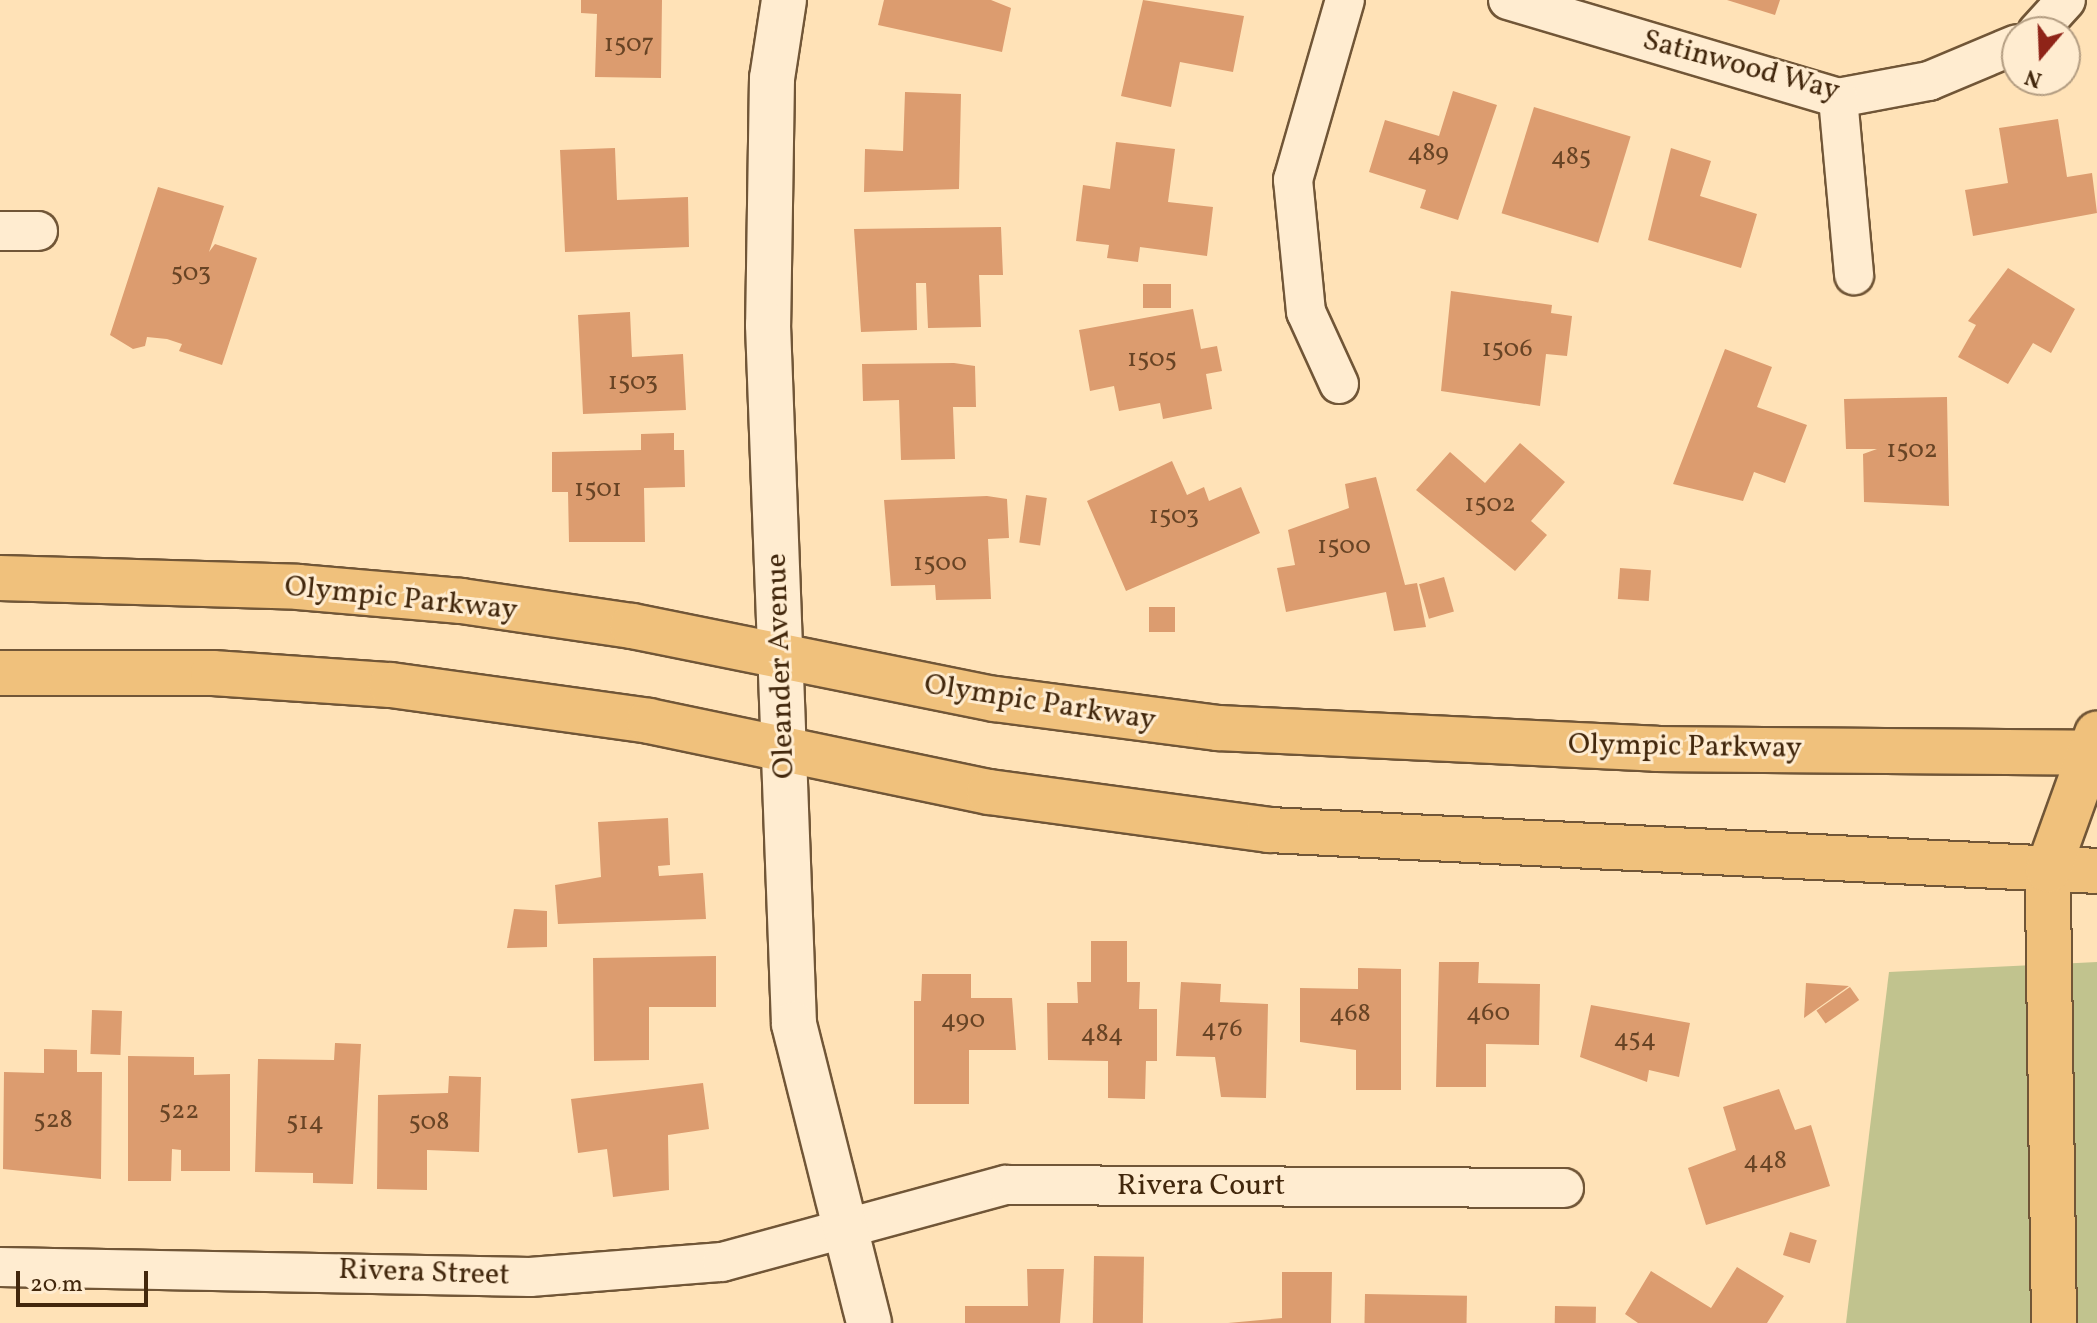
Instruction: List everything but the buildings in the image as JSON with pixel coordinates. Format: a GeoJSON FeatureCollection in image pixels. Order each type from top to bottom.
{"type":"FeatureCollection","features":[{"type":"Feature","properties":{"kind":"main road","name":"Olympic Parkway"},"geometry":{"type":"LineString","coordinates":[[0,578],[270,586],[461,601],[632,626],[995,699],[1218,728],[1656,749],[2094,746]]}},
{"type":"Feature","properties":{"kind":"main road"},"geometry":{"type":"LineString","coordinates":[[0,673],[213,673],[391,685],[784,748],[989,792],[1269,830],[2097,871]]}},
{"type":"Feature","properties":{"kind":"main road"},"geometry":{"type":"LineString","coordinates":[[2054,1323],[2048,870],[2094,746]]}},
{"type":"Feature","properties":{"kind":"street","name":"Oleander Avenue"},"geometry":{"type":"LineString","coordinates":[[784,0],[768,200],[794,1024],[869,1323]]}},
{"type":"Feature","properties":{"kind":"street"},"geometry":{"type":"LineString","coordinates":[[1339,384],[1306,312],[1293,180],[1345,0]]}},
{"type":"Feature","properties":{"kind":"street","name":"Satinwood Way"},"geometry":{"type":"LineString","coordinates":[[1508,0],[1838,98],[1929,81],[2001,51]]}},
{"type":"Feature","properties":{"kind":"street"},"geometry":{"type":"LineString","coordinates":[[2052,16],[2066,0]]}},
{"type":"Feature","properties":{"kind":"street"},"geometry":{"type":"LineString","coordinates":[[1838,98],[1854,275]]}},
{"type":"Feature","properties":{"kind":"street"},"geometry":{"type":"LineString","coordinates":[[0,231],[38,231]]}},
{"type":"Feature","properties":{"kind":"street","name":"Rivera Court"},"geometry":{"type":"LineString","coordinates":[[843,1227],[1006,1185],[1564,1188]]}},
{"type":"Feature","properties":{"kind":"street","name":"Rivera Street"},"geometry":{"type":"LineString","coordinates":[[0,1267],[530,1277],[722,1262],[843,1227]]}},
{"type":"Feature","properties":{"kind":"green space"},"geometry":{"type":"Polygon","coordinates":[[[2097,962],[2097,1323],[1846,1323],[1889,972],[2097,962]]]}}]}
